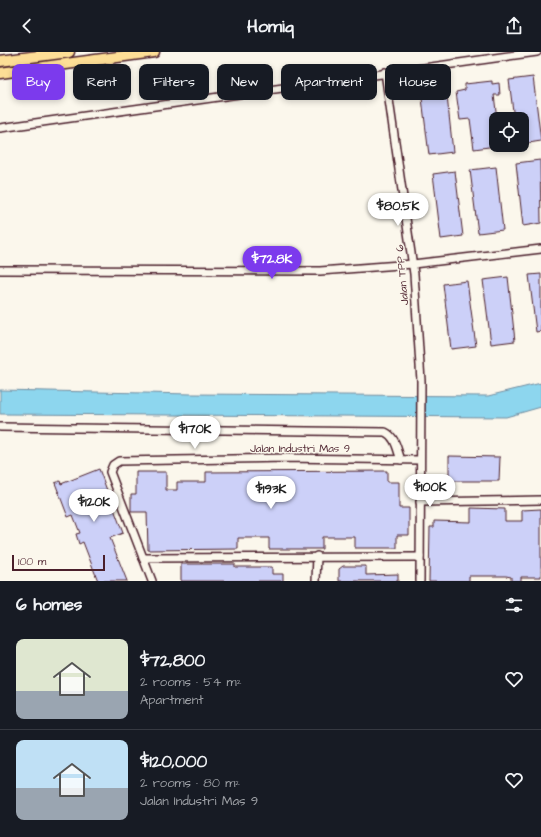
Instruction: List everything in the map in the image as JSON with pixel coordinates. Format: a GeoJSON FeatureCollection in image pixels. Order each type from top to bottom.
{"type":"FeatureCollection","features":[{"type":"Feature","properties":{"kind":"highway"},"geometry":{"type":"LineString","coordinates":[[0,61],[69,52]]}},
{"type":"Feature","properties":{"kind":"highway"},"geometry":{"type":"LineString","coordinates":[[0,73],[154,52]]}},
{"type":"Feature","properties":{"kind":"street"},"geometry":{"type":"LineString","coordinates":[[446,64],[537,52]]}},
{"type":"Feature","properties":{"kind":"street"},"geometry":{"type":"LineString","coordinates":[[0,128],[385,72]]}},
{"type":"Feature","properties":{"kind":"street","name":"Jalan TPP 6"},"geometry":{"type":"LineString","coordinates":[[390,100],[413,264],[421,381],[420,581]]}},
{"type":"Feature","properties":{"kind":"street"},"geometry":{"type":"LineString","coordinates":[[0,270],[320,271],[413,264],[541,249]]}},
{"type":"Feature","properties":{"kind":"street"},"geometry":{"type":"LineString","coordinates":[[0,427],[386,432],[391,434],[394,439],[401,460]]}},
{"type":"Feature","properties":{"kind":"street","name":"Jalan Industri Mas 9"},"geometry":{"type":"LineString","coordinates":[[152,581],[110,472],[113,465],[119,461],[285,458],[420,460]]}},
{"type":"Feature","properties":{"kind":"street"},"geometry":{"type":"LineString","coordinates":[[420,502],[541,500]]}},
{"type":"Feature","properties":{"kind":"street"},"geometry":{"type":"LineString","coordinates":[[316,581],[317,556]]}},
{"type":"Feature","properties":{"kind":"street"},"geometry":{"type":"LineString","coordinates":[[143,558],[317,556],[420,557]]}},
{"type":"Feature","properties":{"kind":"water"},"geometry":{"type":"Polygon","coordinates":[[[541,383],[541,407],[506,417],[0,414],[0,390],[192,394],[488,396],[541,383]]]}},
{"type":"Feature","properties":{"kind":"building"},"geometry":{"type":"Polygon","coordinates":[[[533,77],[541,141],[529,143],[529,112],[513,112],[509,80],[533,77]]]}},
{"type":"Feature","properties":{"kind":"building"},"geometry":{"type":"Polygon","coordinates":[[[492,81],[492,84],[499,83],[500,95],[494,95],[496,112],[489,112],[489,147],[474,149],[470,119],[460,120],[456,92],[465,90],[465,84],[492,81]]]}},
{"type":"Feature","properties":{"kind":"building"},"geometry":{"type":"Polygon","coordinates":[[[422,100],[447,100],[453,152],[429,155],[422,100]]]}},
{"type":"Feature","properties":{"kind":"building"},"geometry":{"type":"Polygon","coordinates":[[[540,160],[541,223],[523,226],[516,163],[540,160]]]}},
{"type":"Feature","properties":{"kind":"building"},"geometry":{"type":"Polygon","coordinates":[[[496,167],[503,230],[478,233],[470,170],[496,167]]]}},
{"type":"Feature","properties":{"kind":"building"},"geometry":{"type":"Polygon","coordinates":[[[455,171],[463,236],[441,239],[433,174],[455,171]]]}},
{"type":"Feature","properties":{"kind":"building"},"geometry":{"type":"Polygon","coordinates":[[[541,274],[541,331],[536,332],[529,275],[541,274]]]}},
{"type":"Feature","properties":{"kind":"building"},"geometry":{"type":"Polygon","coordinates":[[[508,277],[515,341],[491,344],[483,280],[508,277]]]}},
{"type":"Feature","properties":{"kind":"building"},"geometry":{"type":"Polygon","coordinates":[[[467,281],[476,346],[451,349],[443,284],[467,281]]]}},
{"type":"Feature","properties":{"kind":"building"},"geometry":{"type":"Polygon","coordinates":[[[449,456],[500,457],[499,481],[449,481],[449,456]]]}},
{"type":"Feature","properties":{"kind":"building"},"geometry":{"type":"Polygon","coordinates":[[[99,469],[123,533],[110,538],[127,581],[98,581],[83,542],[79,544],[76,534],[80,533],[73,515],[68,517],[55,483],[60,481],[61,484],[99,469]]]}},
{"type":"Feature","properties":{"kind":"building"},"geometry":{"type":"Polygon","coordinates":[[[387,471],[387,482],[399,482],[399,508],[409,508],[409,535],[397,535],[397,548],[355,548],[355,537],[322,537],[322,549],[269,549],[269,538],[238,538],[238,549],[148,550],[147,512],[131,512],[131,494],[136,494],[136,472],[166,472],[166,490],[177,490],[177,482],[206,482],[206,472],[387,471]]]}},
{"type":"Feature","properties":{"kind":"building"},"geometry":{"type":"Polygon","coordinates":[[[471,508],[505,509],[505,521],[522,521],[522,510],[541,509],[541,577],[521,577],[521,581],[511,581],[511,577],[506,576],[469,576],[469,581],[429,581],[430,527],[434,527],[434,521],[471,522],[471,508]]]}},
{"type":"Feature","properties":{"kind":"building"},"geometry":{"type":"Polygon","coordinates":[[[181,564],[235,564],[235,567],[272,567],[272,574],[283,574],[283,581],[181,581],[181,564]]]}},
{"type":"Feature","properties":{"kind":"building"},"geometry":{"type":"Polygon","coordinates":[[[343,566],[366,566],[366,575],[398,574],[398,581],[339,581],[339,569],[343,566]]]}}]}
